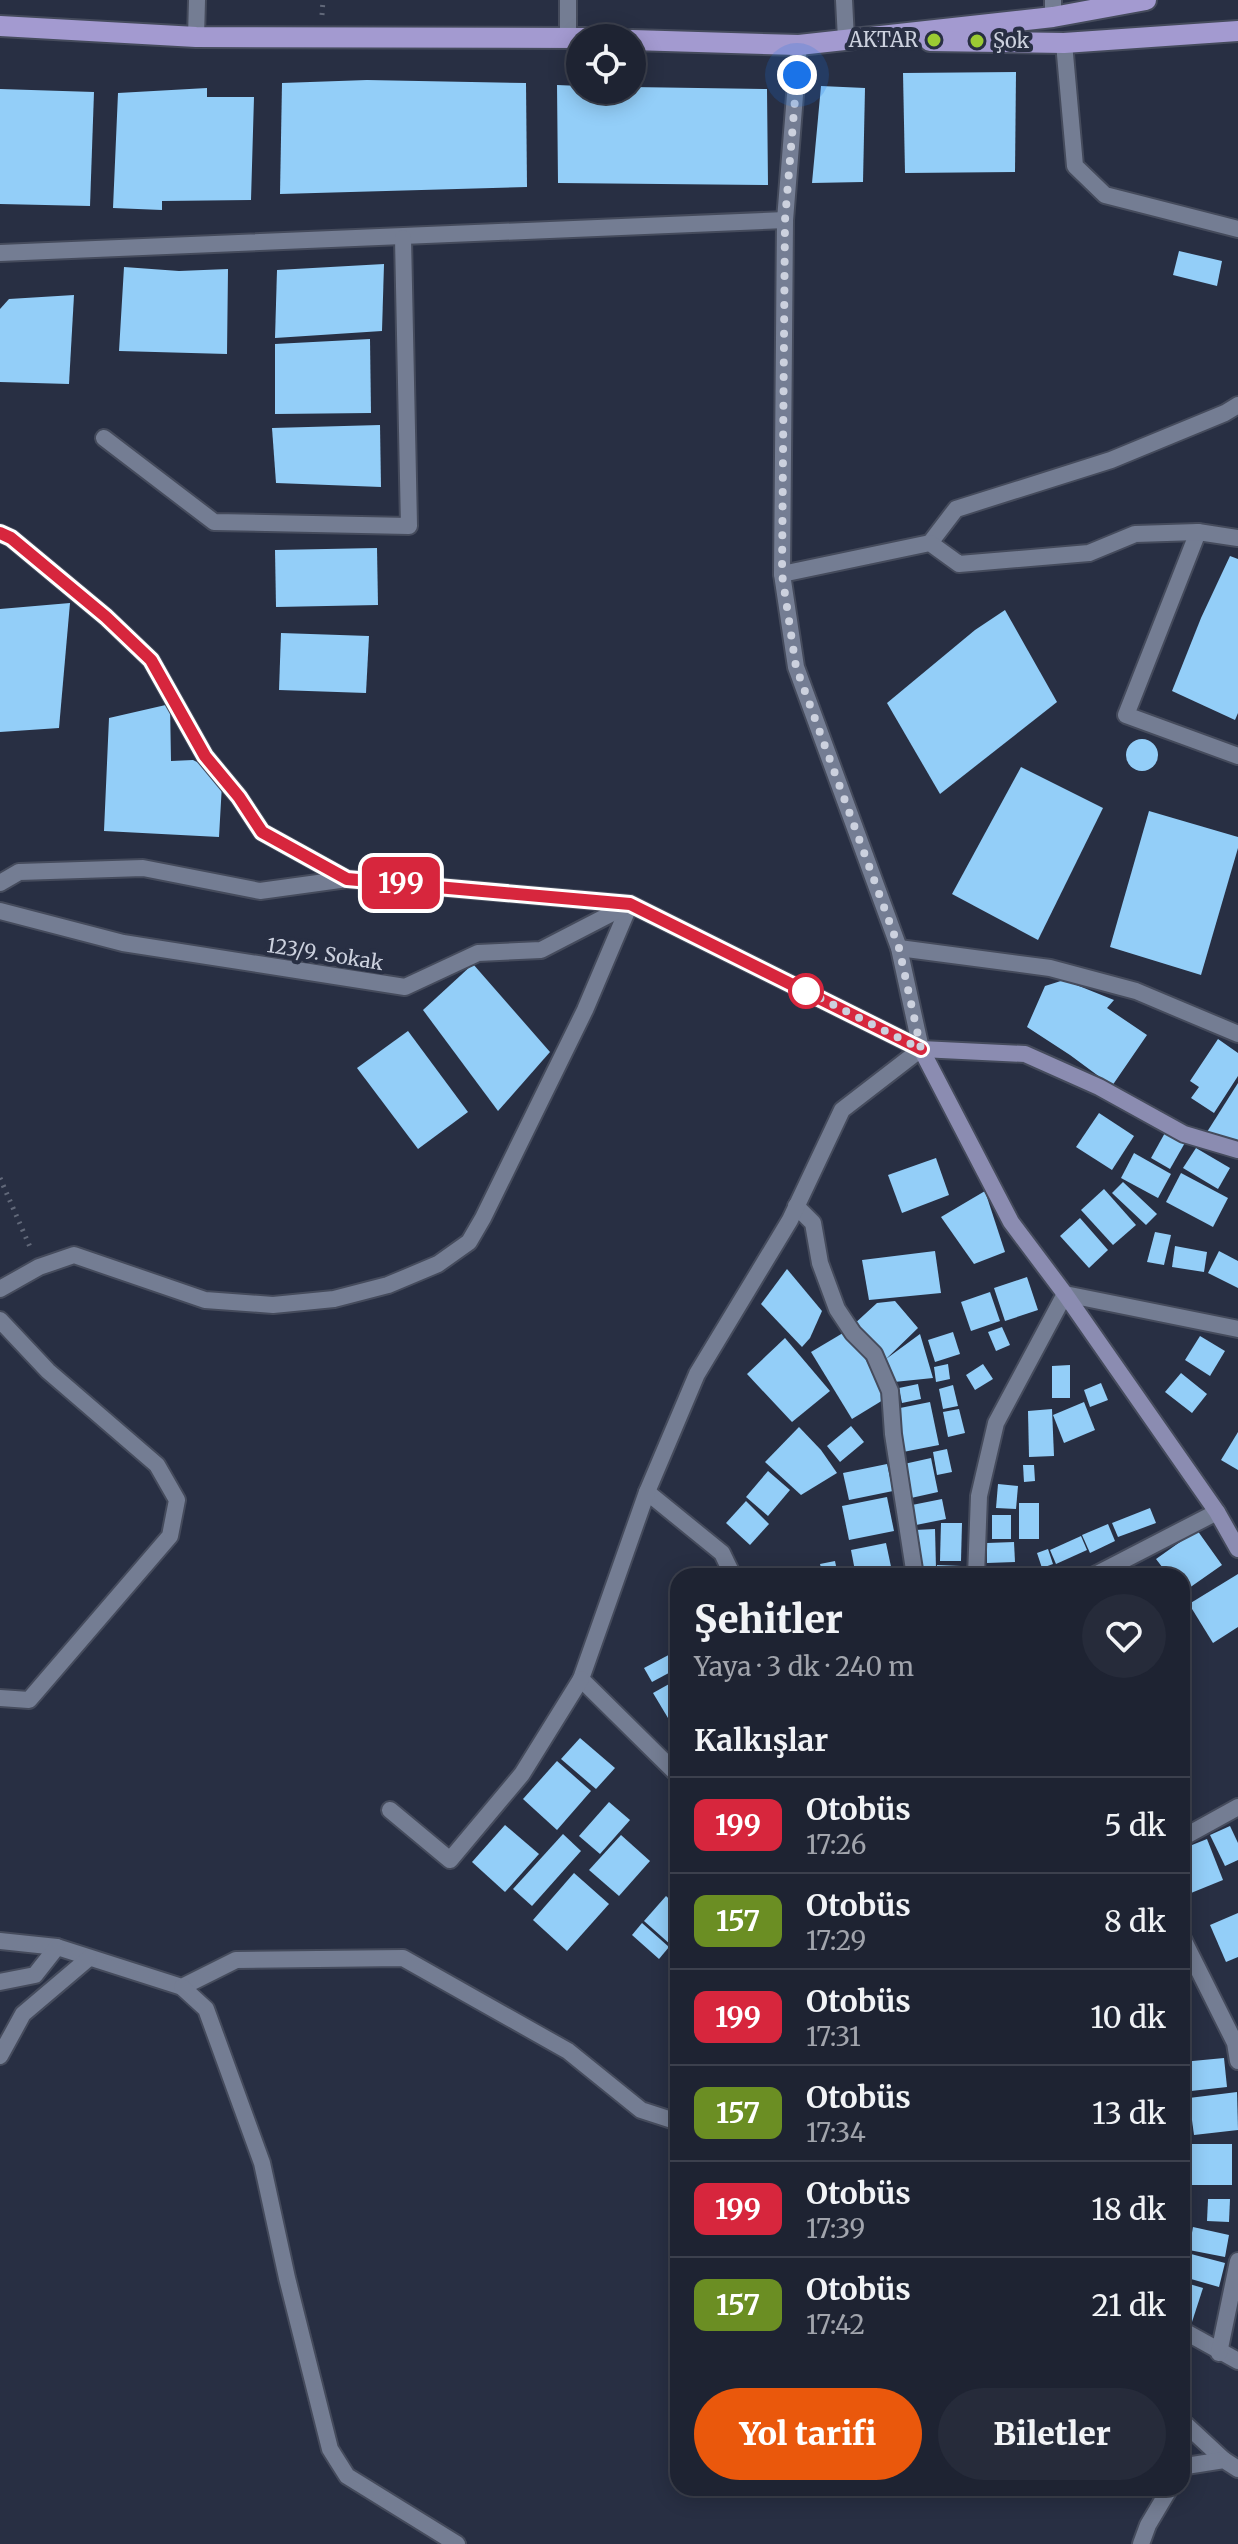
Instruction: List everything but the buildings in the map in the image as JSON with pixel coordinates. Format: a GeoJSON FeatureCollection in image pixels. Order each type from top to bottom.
{"type":"FeatureCollection","features":[{"type":"Feature","properties":{"kind":"main road"},"geometry":{"type":"LineString","coordinates":[[646,40],[799,45],[1053,8],[1146,0]]}},
{"type":"Feature","properties":{"kind":"main road"},"geometry":{"type":"LineString","coordinates":[[0,26],[196,37],[566,38]]}},
{"type":"Feature","properties":{"kind":"main road"},"geometry":{"type":"LineString","coordinates":[[846,39],[1064,43],[1234,34]]}},
{"type":"Feature","properties":{"kind":"street"},"geometry":{"type":"LineString","coordinates":[[196,37],[197,0]]}},
{"type":"Feature","properties":{"kind":"street"},"geometry":{"type":"LineString","coordinates":[[568,0],[573,24]]}},
{"type":"Feature","properties":{"kind":"street"},"geometry":{"type":"LineString","coordinates":[[844,0],[846,39]]}},
{"type":"Feature","properties":{"kind":"street"},"geometry":{"type":"LineString","coordinates":[[1064,43],[1075,166],[1105,195],[1238,229]]}},
{"type":"Feature","properties":{"kind":"street"},"geometry":{"type":"LineString","coordinates":[[799,45],[785,220],[782,574],[796,667],[899,948],[921,1049],[1011,1222],[1217,1512],[1238,1549]]}},
{"type":"Feature","properties":{"kind":"street"},"geometry":{"type":"LineString","coordinates":[[0,253],[785,220]]}},
{"type":"Feature","properties":{"kind":"street"},"geometry":{"type":"LineString","coordinates":[[104,438],[214,522],[409,526],[403,238]]}},
{"type":"Feature","properties":{"kind":"street"},"geometry":{"type":"LineString","coordinates":[[782,574],[930,543],[956,509],[1111,460],[1238,405]]}},
{"type":"Feature","properties":{"kind":"street"},"geometry":{"type":"LineString","coordinates":[[930,543],[959,564],[1089,553],[1135,534],[1198,532],[1238,538]]}},
{"type":"Feature","properties":{"kind":"street"},"geometry":{"type":"LineString","coordinates":[[1198,532],[1126,715],[1238,756]]}},
{"type":"Feature","properties":{"kind":"street"},"geometry":{"type":"LineString","coordinates":[[0,533],[11,538],[95,607],[151,660],[205,756],[239,797],[262,832],[347,879]]}},
{"type":"Feature","properties":{"kind":"street"},"geometry":{"type":"LineString","coordinates":[[0,883],[19,872],[143,868],[260,891],[347,879],[630,904],[921,1049],[1025,1054],[1099,1087],[1184,1134],[1238,1150]]}},
{"type":"Feature","properties":{"kind":"street"},"geometry":{"type":"LineString","coordinates":[[0,1289],[39,1267],[74,1255],[205,1300],[273,1305],[334,1299],[388,1285],[438,1264],[469,1242],[483,1218],[585,1010],[630,904]]}},
{"type":"Feature","properties":{"kind":"street","name":"123/9. Sokak"},"geometry":{"type":"LineString","coordinates":[[0,911],[123,943],[405,987],[478,953],[541,950],[630,904]]}},
{"type":"Feature","properties":{"kind":"street"},"geometry":{"type":"LineString","coordinates":[[899,948],[1050,968],[1136,991],[1238,1034]]}},
{"type":"Feature","properties":{"kind":"street"},"geometry":{"type":"LineString","coordinates":[[390,1810],[450,1860],[522,1774],[581,1679],[647,1492],[697,1374],[796,1206],[842,1110],[921,1049]]}},
{"type":"Feature","properties":{"kind":"street"},"geometry":{"type":"LineString","coordinates":[[796,1206],[813,1223],[820,1263],[837,1309],[853,1333],[874,1354],[890,1391],[893,1434],[914,1568]]}},
{"type":"Feature","properties":{"kind":"street"},"geometry":{"type":"LineString","coordinates":[[1065,1294],[1238,1329]]}},
{"type":"Feature","properties":{"kind":"street"},"geometry":{"type":"LineString","coordinates":[[976,1568],[979,1496],[996,1423],[1065,1294]]}},
{"type":"Feature","properties":{"kind":"street"},"geometry":{"type":"LineString","coordinates":[[0,1320],[48,1371],[157,1465],[177,1500],[170,1536],[29,1700],[0,1698]]}},
{"type":"Feature","properties":{"kind":"street"},"geometry":{"type":"LineString","coordinates":[[647,1492],[722,1553],[729,1568]]}},
{"type":"Feature","properties":{"kind":"street"},"geometry":{"type":"LineString","coordinates":[[1108,1568],[1217,1512]]}},
{"type":"Feature","properties":{"kind":"street"},"geometry":{"type":"LineString","coordinates":[[581,1679],[670,1767]]}},
{"type":"Feature","properties":{"kind":"street"},"geometry":{"type":"LineString","coordinates":[[1190,1834],[1238,1807]]}},
{"type":"Feature","properties":{"kind":"street"},"geometry":{"type":"LineString","coordinates":[[0,1941],[57,1947],[182,1987],[206,2009],[262,2163],[290,2292],[330,2449],[347,2476],[457,2544]]}},
{"type":"Feature","properties":{"kind":"street"},"geometry":{"type":"LineString","coordinates":[[0,1982],[35,1975],[57,1947]]}},
{"type":"Feature","properties":{"kind":"street"},"geometry":{"type":"LineString","coordinates":[[1190,1953],[1236,2042],[1238,2061]]}},
{"type":"Feature","properties":{"kind":"street"},"geometry":{"type":"LineString","coordinates":[[0,2056],[23,2014],[89,1958]]}},
{"type":"Feature","properties":{"kind":"street"},"geometry":{"type":"LineString","coordinates":[[182,1987],[236,1960],[403,1958],[568,2051],[641,2110],[670,2119]]}},
{"type":"Feature","properties":{"kind":"street"},"geometry":{"type":"LineString","coordinates":[[1219,2353],[1238,2261]]}},
{"type":"Feature","properties":{"kind":"street"},"geometry":{"type":"LineString","coordinates":[[1190,2335],[1238,2361]]}},
{"type":"Feature","properties":{"kind":"street"},"geometry":{"type":"LineString","coordinates":[[1190,2428],[1231,2464]]}},
{"type":"Feature","properties":{"kind":"street"},"geometry":{"type":"LineString","coordinates":[[1190,2466],[1231,2464]]}},
{"type":"Feature","properties":{"kind":"street"},"geometry":{"type":"LineString","coordinates":[[1141,2544],[1165,2496]]}},
{"type":"Feature","properties":{"kind":"path"},"geometry":{"type":"LineString","coordinates":[[0,1178],[39,1267]]}},
{"type":"Feature","properties":{"kind":"bus line","name":"199"},"geometry":{"type":"LineString","coordinates":[[0,533],[11,538],[106,617],[151,660],[205,756],[239,797],[262,832],[347,879],[630,904],[921,1049]]}},
{"type":"Feature","properties":{"kind":"place","name":"AKTAR"},"geometry":{"type":"Point","coordinates":[934,40]}},
{"type":"Feature","properties":{"kind":"place","name":"Şok"},"geometry":{"type":"Point","coordinates":[977,41]}},
{"type":"Feature","properties":{"kind":"route"},"geometry":{"type":"LineString","coordinates":[[797,75],[785,220],[782,574],[796,667],[899,948],[921,1049],[806,991]]}}]}
